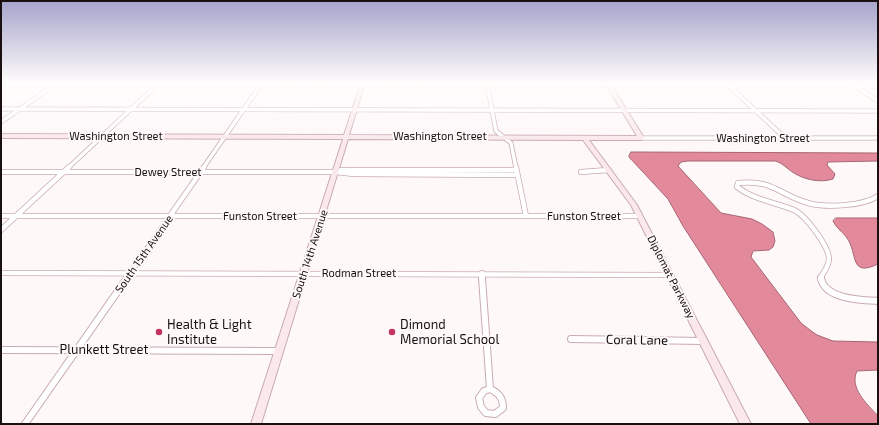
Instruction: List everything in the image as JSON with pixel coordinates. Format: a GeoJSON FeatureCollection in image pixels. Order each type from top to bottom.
{"type":"FeatureCollection","features":[{"type":"Feature","properties":{"kind":"street"},"geometry":{"type":"LineString","coordinates":[[1,122],[29,103]]}},
{"type":"Feature","properties":{"kind":"street"},"geometry":{"type":"LineString","coordinates":[[1,230],[138,103]]}},
{"type":"Feature","properties":{"kind":"street","name":"South 15th Avenue"},"geometry":{"type":"LineString","coordinates":[[25,424],[248,103]]}},
{"type":"Feature","properties":{"kind":"street","name":"South 14th Avenue"},"geometry":{"type":"LineString","coordinates":[[256,424],[358,103]]}},
{"type":"Feature","properties":{"kind":"street"},"geometry":{"type":"LineString","coordinates":[[491,103],[496,132],[511,143],[526,216]]}},
{"type":"Feature","properties":{"kind":"street"},"geometry":{"type":"LineString","coordinates":[[620,103],[641,138]]}},
{"type":"Feature","properties":{"kind":"street"},"geometry":{"type":"LineString","coordinates":[[747,103],[785,138]]}},
{"type":"Feature","properties":{"kind":"street"},"geometry":{"type":"LineString","coordinates":[[1,109],[878,111]]}},
{"type":"Feature","properties":{"kind":"street","name":"Washington Street"},"geometry":{"type":"LineString","coordinates":[[1,136],[878,138]]}},
{"type":"Feature","properties":{"kind":"street","name":"Diplomat Parkway"},"geometry":{"type":"LineString","coordinates":[[585,138],[627,194],[640,216],[746,424]]}},
{"type":"Feature","properties":{"kind":"street","name":"Dewey Street"},"geometry":{"type":"LineString","coordinates":[[336,172],[340,170],[516,170]]}},
{"type":"Feature","properties":{"kind":"street"},"geometry":{"type":"LineString","coordinates":[[581,172],[608,170]]}},
{"type":"Feature","properties":{"kind":"street","name":"Dewey Street"},"geometry":{"type":"LineString","coordinates":[[1,172],[336,172],[354,174],[517,175]]}},
{"type":"Feature","properties":{"kind":"street"},"geometry":{"type":"LineString","coordinates":[[878,196],[868,202],[852,204],[809,203],[763,183],[738,183],[737,187],[741,191],[748,194],[796,211],[822,237],[829,259],[827,267],[820,279],[831,292],[842,298],[852,300],[878,300]]}},
{"type":"Feature","properties":{"kind":"street","name":"Funston Street"},"geometry":{"type":"LineString","coordinates":[[1,216],[640,216]]}},
{"type":"Feature","properties":{"kind":"street","name":"Rodman Street"},"geometry":{"type":"LineString","coordinates":[[1,273],[482,273],[670,275]]}},
{"type":"Feature","properties":{"kind":"street"},"geometry":{"type":"LineString","coordinates":[[482,273],[490,389]]}},
{"type":"Feature","properties":{"kind":"street","name":"Coral Lane"},"geometry":{"type":"LineString","coordinates":[[571,339],[704,341]]}},
{"type":"Feature","properties":{"kind":"street","name":"Plunkett Street"},"geometry":{"type":"LineString","coordinates":[[1,350],[279,351]]}},
{"type":"Feature","properties":{"kind":"shaded area"},"geometry":{"type":"Polygon","coordinates":[[[631,152],[878,153],[878,161],[828,162],[827,165],[835,174],[833,179],[823,181],[803,177],[775,161],[688,161],[681,162],[678,166],[721,213],[752,219],[773,232],[775,241],[773,247],[769,250],[753,251],[751,257],[801,323],[817,335],[833,341],[878,342],[878,370],[857,371],[855,384],[860,395],[878,416],[878,424],[811,424],[683,226],[668,199],[629,157],[631,152]]]}},
{"type":"Feature","properties":{"kind":"shaded area"},"geometry":{"type":"Polygon","coordinates":[[[836,218],[878,218],[878,264],[869,268],[862,268],[858,266],[847,238],[833,221],[836,218]]]}},
{"type":"Feature","properties":{"kind":"place","name":"Health & Light Institute"},"geometry":{"type":"Point","coordinates":[159,332]}},
{"type":"Feature","properties":{"kind":"place","name":"Dimond Memorial School"},"geometry":{"type":"Point","coordinates":[392,332]}}]}
